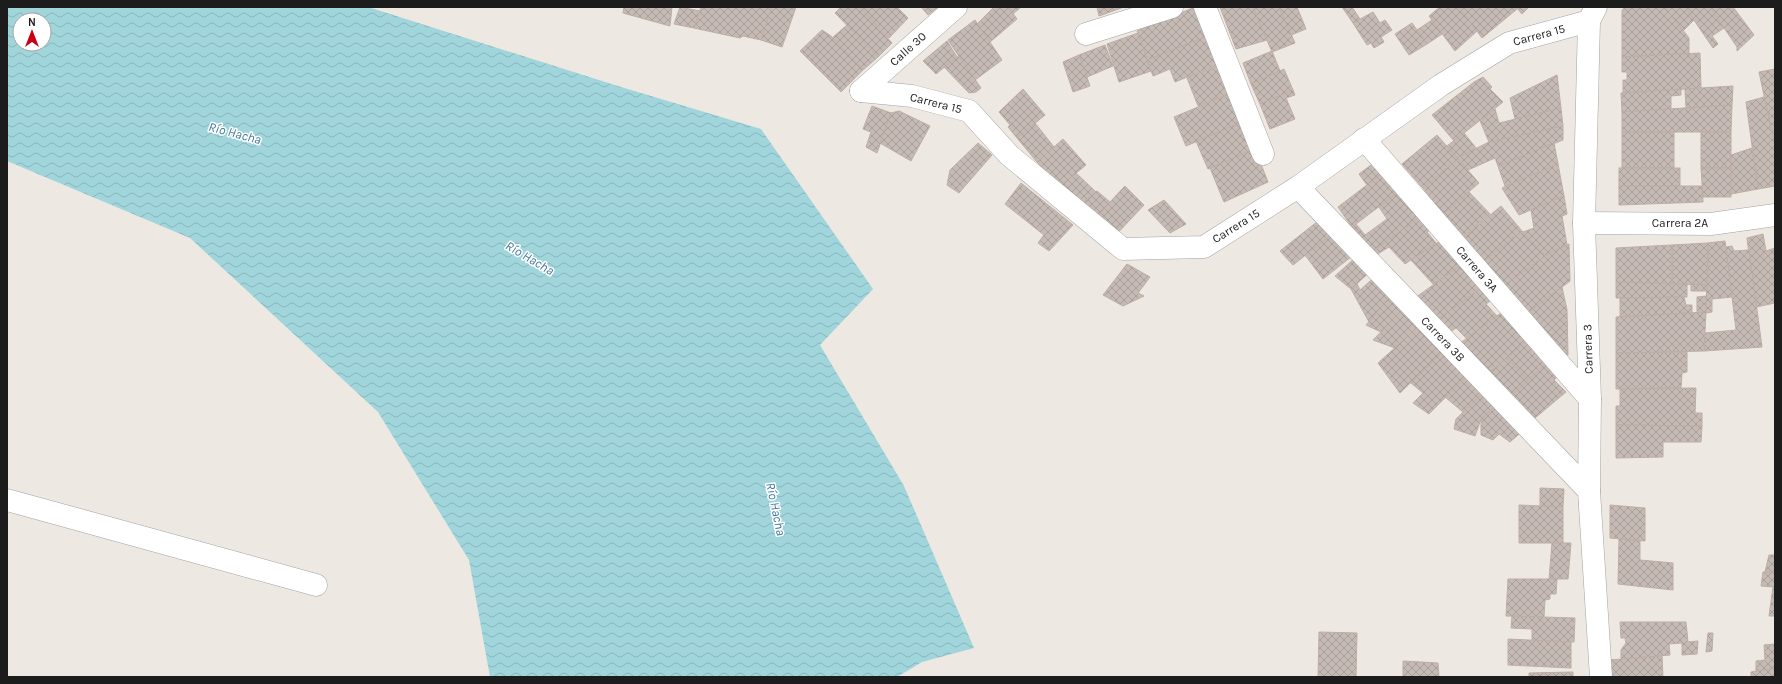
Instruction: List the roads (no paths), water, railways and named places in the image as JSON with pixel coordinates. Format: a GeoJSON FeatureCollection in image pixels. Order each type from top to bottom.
{"type":"FeatureCollection","features":[{"type":"Feature","properties":{"kind":"street","name":"Calle 30"},"geometry":{"type":"LineString","coordinates":[[861,91],[956,7]]}},
{"type":"Feature","properties":{"kind":"street"},"geometry":{"type":"LineString","coordinates":[[1086,34],[1172,7]]}},
{"type":"Feature","properties":{"kind":"street"},"geometry":{"type":"LineString","coordinates":[[1205,7],[1263,154]]}},
{"type":"Feature","properties":{"kind":"street","name":"Carrera 15"},"geometry":{"type":"LineString","coordinates":[[861,91],[912,96],[969,111],[1009,155],[1123,249],[1204,246],[1298,187],[1441,85],[1509,43],[1593,14]]}},
{"type":"Feature","properties":{"kind":"street","name":"Carrera 3"},"geometry":{"type":"LineString","coordinates":[[1593,14],[1584,223],[1590,399],[1589,491],[1601,677]]}},
{"type":"Feature","properties":{"kind":"street","name":"Carrera 3A"},"geometry":{"type":"LineString","coordinates":[[1364,139],[1590,399]]}},
{"type":"Feature","properties":{"kind":"street","name":"Carrera 3B"},"geometry":{"type":"LineString","coordinates":[[1298,187],[1589,491]]}},
{"type":"Feature","properties":{"kind":"street","name":"Carrera 2A"},"geometry":{"type":"LineString","coordinates":[[1584,223],[1712,224],[1775,214]]}},
{"type":"Feature","properties":{"kind":"street"},"geometry":{"type":"LineString","coordinates":[[7,500],[316,585]]}},
{"type":"Feature","properties":{"kind":"water","name":"Río Hacha"},"geometry":{"type":"Polygon","coordinates":[[[7,7],[368,7],[621,87],[761,129],[873,289],[820,345],[904,486],[974,648],[922,662],[897,677],[490,677],[469,560],[378,412],[190,238],[7,161],[7,7]]]}}]}
